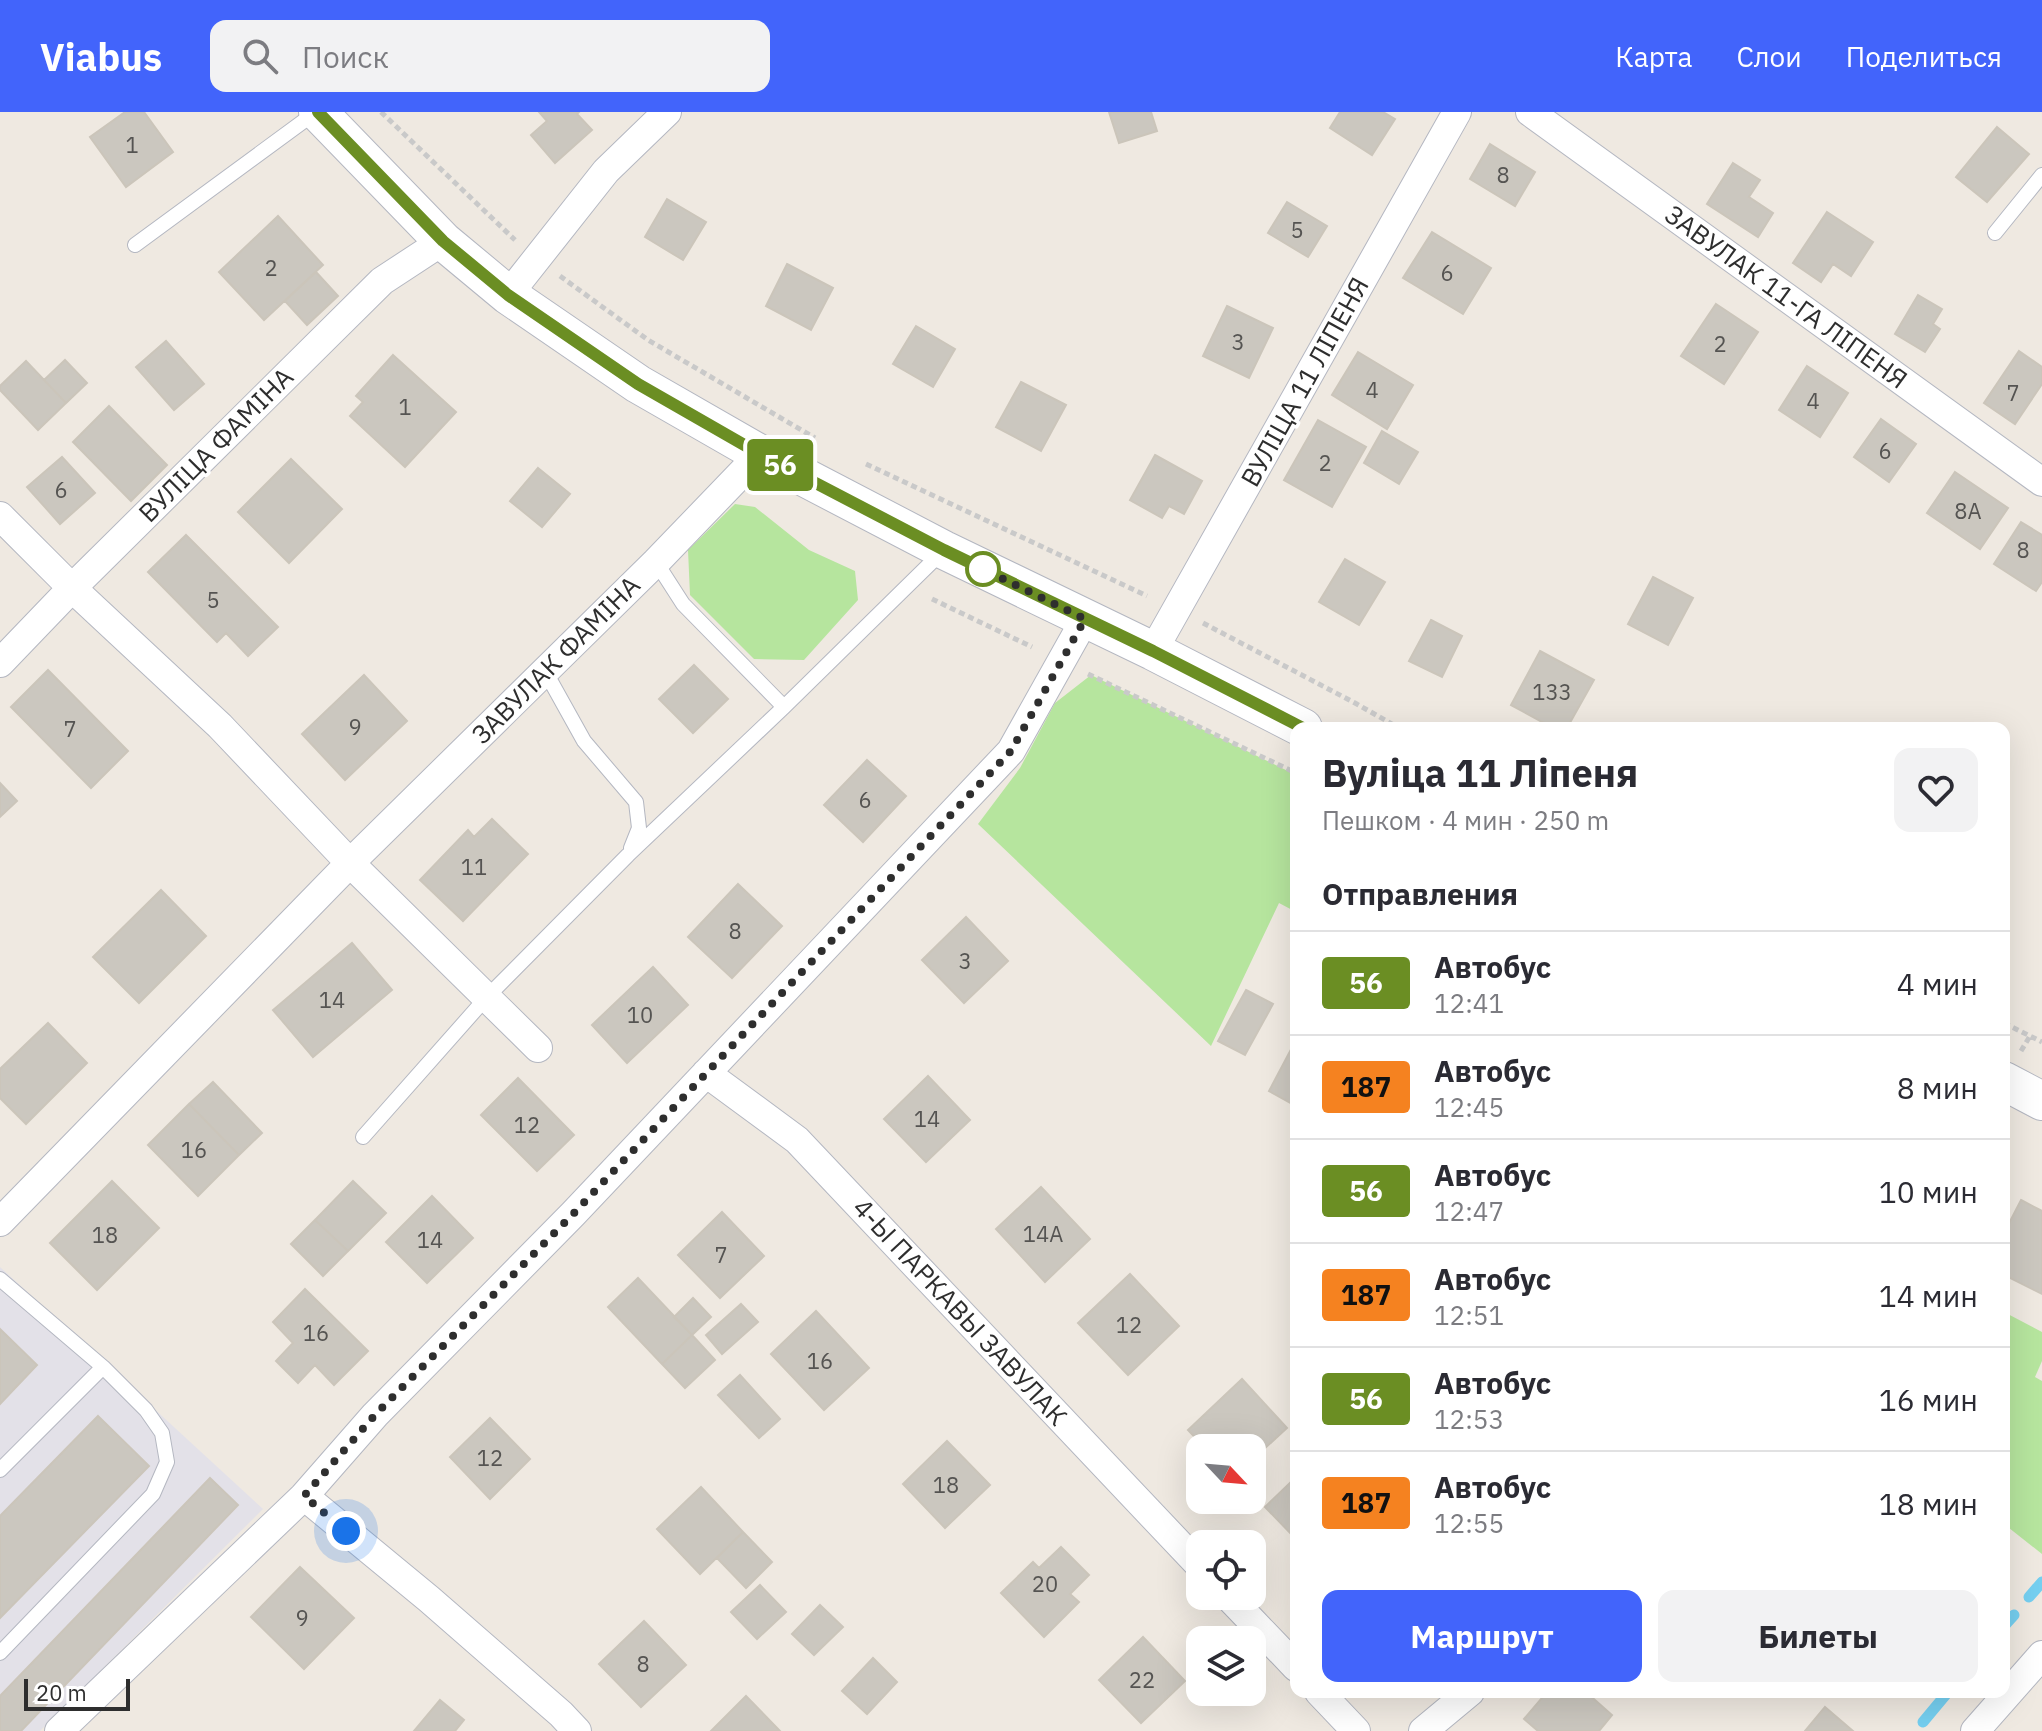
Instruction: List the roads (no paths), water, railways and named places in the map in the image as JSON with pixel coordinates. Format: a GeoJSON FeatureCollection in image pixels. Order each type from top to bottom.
{"type":"FeatureCollection","features":[{"type":"Feature","properties":{"kind":"main road"},"geometry":{"type":"LineString","coordinates":[[317,112],[443,241],[508,295],[638,384],[760,454],[944,550],[1291,722]]}},
{"type":"Feature","properties":{"kind":"main road"},"geometry":{"type":"LineString","coordinates":[[2010,1084],[2042,1101]]}},
{"type":"Feature","properties":{"kind":"street"},"geometry":{"type":"LineString","coordinates":[[508,295],[606,171],[667,112]]}},
{"type":"Feature","properties":{"kind":"street","name":"ВУЛІЦА 11 ЛІПЕНЯ"},"geometry":{"type":"LineString","coordinates":[[1153,651],[1457,112]]}},
{"type":"Feature","properties":{"kind":"street","name":"ЗАВУЛАК 11-ГА ЛІПЕНЯ"},"geometry":{"type":"LineString","coordinates":[[1530,112],[2042,482]]}},
{"type":"Feature","properties":{"kind":"street","name":"ВУЛІЦА ФАМІНА"},"geometry":{"type":"LineString","coordinates":[[0,663],[382,281],[443,241]]}},
{"type":"Feature","properties":{"kind":"street","name":"ЗАВУЛАК ФАМІНА"},"geometry":{"type":"LineString","coordinates":[[0,1222],[350,863],[656,562],[760,454]]}},
{"type":"Feature","properties":{"kind":"street"},"geometry":{"type":"LineString","coordinates":[[0,516],[220,726],[350,863],[538,1048]]}},
{"type":"Feature","properties":{"kind":"street"},"geometry":{"type":"LineString","coordinates":[[59,1731],[304,1496],[375,1415],[573,1214],[1011,751],[1085,619]]}},
{"type":"Feature","properties":{"kind":"street","name":"4-Ы ПАРКАВЫ ЗАВУЛАК"},"geometry":{"type":"LineString","coordinates":[[706,1073],[797,1140],[1186,1551]]}},
{"type":"Feature","properties":{"kind":"street"},"geometry":{"type":"LineString","coordinates":[[304,1496],[429,1599],[577,1731]]}},
{"type":"Feature","properties":{"kind":"street"},"geometry":{"type":"LineString","coordinates":[[1241,1610],[1290,1661]]}},
{"type":"Feature","properties":{"kind":"street"},"geometry":{"type":"LineString","coordinates":[[2010,1691],[2042,1655]]}},
{"type":"Feature","properties":{"kind":"street"},"geometry":{"type":"LineString","coordinates":[[1325,1698],[1356,1731]]}},
{"type":"Feature","properties":{"kind":"street"},"geometry":{"type":"LineString","coordinates":[[1423,1731],[1463,1698]]}},
{"type":"Feature","properties":{"kind":"street"},"geometry":{"type":"LineString","coordinates":[[1975,1731],[2004,1698]]}},
{"type":"Feature","properties":{"kind":"lane"},"geometry":{"type":"LineString","coordinates":[[135,245],[317,112]]}},
{"type":"Feature","properties":{"kind":"lane"},"geometry":{"type":"LineString","coordinates":[[1995,233],[2042,175]]}},
{"type":"Feature","properties":{"kind":"lane"},"geometry":{"type":"LineString","coordinates":[[363,1137],[486,998],[628,855],[944,550]]}},
{"type":"Feature","properties":{"kind":"lane"},"geometry":{"type":"LineString","coordinates":[[656,562],[683,604],[784,707]]}},
{"type":"Feature","properties":{"kind":"lane"},"geometry":{"type":"LineString","coordinates":[[545,671],[584,741],[636,802],[639,828],[628,855]]}},
{"type":"Feature","properties":{"kind":"lane"},"geometry":{"type":"LineString","coordinates":[[0,1279],[103,1367],[146,1410],[162,1433],[167,1462],[153,1494],[0,1653]]}},
{"type":"Feature","properties":{"kind":"lane"},"geometry":{"type":"LineString","coordinates":[[0,1470],[103,1367]]}},
{"type":"Feature","properties":{"kind":"waterway"},"geometry":{"type":"LineString","coordinates":[[2029,1597],[2042,1582]]}},
{"type":"Feature","properties":{"kind":"waterway"},"geometry":{"type":"LineString","coordinates":[[2010,1619],[2014,1615]]}},
{"type":"Feature","properties":{"kind":"waterway"},"geometry":{"type":"LineString","coordinates":[[1923,1722],[1943,1698]]}}]}
